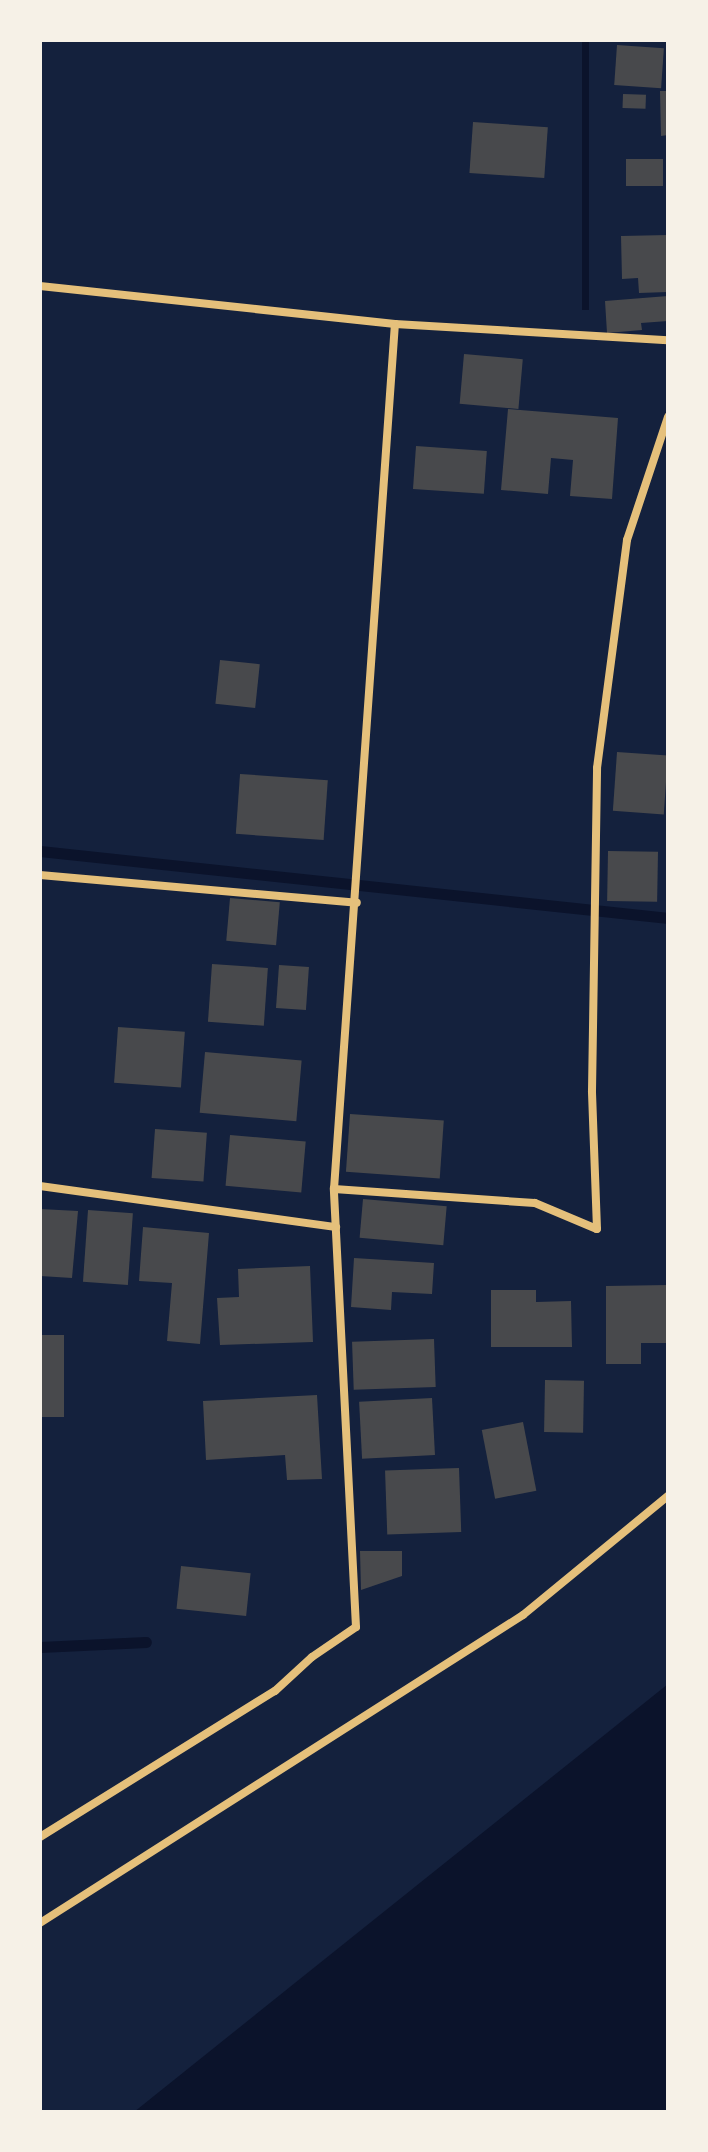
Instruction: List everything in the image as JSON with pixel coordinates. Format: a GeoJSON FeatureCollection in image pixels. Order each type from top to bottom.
{"type":"FeatureCollection","features":[{"type":"Feature","properties":{"kind":"street"},"geometry":{"type":"LineString","coordinates":[[40,286],[395,324],[668,340]]}},
{"type":"Feature","properties":{"kind":"street"},"geometry":{"type":"LineString","coordinates":[[40,1837],[275,1691],[312,1657],[356,1627],[334,1189],[357,902],[395,324]]}},
{"type":"Feature","properties":{"kind":"street"},"geometry":{"type":"LineString","coordinates":[[334,1189],[535,1203],[597,1229],[593,892],[597,768],[627,540],[668,417]]}},
{"type":"Feature","properties":{"kind":"street"},"geometry":{"type":"LineString","coordinates":[[40,875],[357,902]]}},
{"type":"Feature","properties":{"kind":"street"},"geometry":{"type":"LineString","coordinates":[[40,1186],[336,1227]]}},
{"type":"Feature","properties":{"kind":"street"},"geometry":{"type":"LineString","coordinates":[[40,1923],[523,1615],[668,1496]]}},
{"type":"Feature","properties":{"kind":"water"},"geometry":{"type":"Polygon","coordinates":[[[582,40],[589,40],[589,310],[582,310],[582,40]]]}},
{"type":"Feature","properties":{"kind":"water"},"geometry":{"type":"Polygon","coordinates":[[[668,1684],[668,2112],[134,2112],[668,1684]]]}},
{"type":"Feature","properties":{"kind":"building"},"geometry":{"type":"Polygon","coordinates":[[[617,45],[664,48],[661,88],[614,85],[617,45]]]}},
{"type":"Feature","properties":{"kind":"building"},"geometry":{"type":"Polygon","coordinates":[[[660,91],[668,91],[668,135],[661,136],[660,91]]]}},
{"type":"Feature","properties":{"kind":"building"},"geometry":{"type":"Polygon","coordinates":[[[623,94],[646,95],[645,109],[623,108],[623,94]]]}},
{"type":"Feature","properties":{"kind":"building"},"geometry":{"type":"Polygon","coordinates":[[[473,122],[548,127],[544,178],[469,173],[473,122]]]}},
{"type":"Feature","properties":{"kind":"building"},"geometry":{"type":"Polygon","coordinates":[[[626,159],[663,159],[663,186],[626,186],[626,159]]]}},
{"type":"Feature","properties":{"kind":"building"},"geometry":{"type":"Polygon","coordinates":[[[668,235],[668,292],[639,293],[638,278],[622,279],[621,236],[668,235]]]}},
{"type":"Feature","properties":{"kind":"building"},"geometry":{"type":"Polygon","coordinates":[[[668,296],[668,321],[641,323],[642,330],[607,333],[605,301],[668,296]]]}},
{"type":"Feature","properties":{"kind":"building"},"geometry":{"type":"Polygon","coordinates":[[[464,354],[523,359],[518,409],[460,404],[464,354]]]}},
{"type":"Feature","properties":{"kind":"building"},"geometry":{"type":"Polygon","coordinates":[[[508,409],[618,418],[612,499],[570,496],[573,460],[551,458],[548,494],[501,490],[508,409]]]}},
{"type":"Feature","properties":{"kind":"building"},"geometry":{"type":"Polygon","coordinates":[[[416,446],[487,451],[484,494],[413,489],[416,446]]]}},
{"type":"Feature","properties":{"kind":"building"},"geometry":{"type":"Polygon","coordinates":[[[220,660],[260,664],[255,708],[215,704],[220,660]]]}},
{"type":"Feature","properties":{"kind":"building"},"geometry":{"type":"Polygon","coordinates":[[[617,752],[668,756],[664,814],[613,811],[617,752]]]}},
{"type":"Feature","properties":{"kind":"building"},"geometry":{"type":"Polygon","coordinates":[[[240,774],[328,780],[324,840],[236,834],[240,774]]]}},
{"type":"Feature","properties":{"kind":"building"},"geometry":{"type":"Polygon","coordinates":[[[608,851],[658,852],[657,902],[607,901],[608,851]]]}},
{"type":"Feature","properties":{"kind":"building"},"geometry":{"type":"Polygon","coordinates":[[[230,898],[280,902],[276,945],[226,941],[230,898]]]}},
{"type":"Feature","properties":{"kind":"building"},"geometry":{"type":"Polygon","coordinates":[[[212,964],[268,968],[264,1026],[208,1022],[212,964]]]}},
{"type":"Feature","properties":{"kind":"building"},"geometry":{"type":"Polygon","coordinates":[[[279,965],[309,967],[306,1010],[276,1008],[279,965]]]}},
{"type":"Feature","properties":{"kind":"building"},"geometry":{"type":"Polygon","coordinates":[[[118,1027],[185,1032],[181,1088],[114,1083],[118,1027]]]}},
{"type":"Feature","properties":{"kind":"building"},"geometry":{"type":"Polygon","coordinates":[[[205,1052],[302,1060],[296,1121],[200,1113],[205,1052]]]}},
{"type":"Feature","properties":{"kind":"building"},"geometry":{"type":"Polygon","coordinates":[[[350,1114],[444,1121],[440,1178],[346,1172],[350,1114]]]}},
{"type":"Feature","properties":{"kind":"building"},"geometry":{"type":"Polygon","coordinates":[[[155,1129],[207,1133],[203,1182],[152,1178],[155,1129]]]}},
{"type":"Feature","properties":{"kind":"building"},"geometry":{"type":"Polygon","coordinates":[[[230,1135],[306,1142],[301,1192],[226,1186],[230,1135]]]}},
{"type":"Feature","properties":{"kind":"building"},"geometry":{"type":"Polygon","coordinates":[[[363,1199],[447,1206],[443,1245],[360,1238],[363,1199]]]}},
{"type":"Feature","properties":{"kind":"building"},"geometry":{"type":"Polygon","coordinates":[[[40,1209],[78,1211],[72,1278],[40,1276],[40,1209]]]}},
{"type":"Feature","properties":{"kind":"building"},"geometry":{"type":"Polygon","coordinates":[[[88,1210],[133,1213],[128,1285],[83,1282],[88,1210]]]}},
{"type":"Feature","properties":{"kind":"building"},"geometry":{"type":"Polygon","coordinates":[[[143,1227],[209,1233],[200,1344],[167,1341],[172,1283],[139,1281],[143,1227]]]}},
{"type":"Feature","properties":{"kind":"building"},"geometry":{"type":"Polygon","coordinates":[[[354,1258],[434,1263],[432,1294],[392,1292],[391,1310],[351,1307],[354,1258]]]}},
{"type":"Feature","properties":{"kind":"building"},"geometry":{"type":"Polygon","coordinates":[[[310,1266],[313,1342],[220,1345],[217,1298],[239,1297],[238,1269],[310,1266]]]}},
{"type":"Feature","properties":{"kind":"building"},"geometry":{"type":"Polygon","coordinates":[[[668,1285],[668,1343],[641,1343],[641,1364],[606,1364],[606,1286],[668,1285]]]}},
{"type":"Feature","properties":{"kind":"building"},"geometry":{"type":"Polygon","coordinates":[[[491,1290],[536,1290],[536,1302],[571,1301],[572,1347],[491,1347],[491,1290]]]}},
{"type":"Feature","properties":{"kind":"building"},"geometry":{"type":"Polygon","coordinates":[[[40,1335],[64,1335],[64,1417],[40,1417],[40,1335]]]}},
{"type":"Feature","properties":{"kind":"building"},"geometry":{"type":"Polygon","coordinates":[[[434,1339],[436,1387],[354,1390],[352,1342],[434,1339]]]}},
{"type":"Feature","properties":{"kind":"building"},"geometry":{"type":"Polygon","coordinates":[[[545,1380],[584,1381],[583,1433],[544,1432],[545,1380]]]}},
{"type":"Feature","properties":{"kind":"building"},"geometry":{"type":"Polygon","coordinates":[[[317,1395],[322,1479],[287,1480],[285,1455],[206,1460],[203,1401],[317,1395]]]}},
{"type":"Feature","properties":{"kind":"building"},"geometry":{"type":"Polygon","coordinates":[[[432,1398],[435,1455],[362,1459],[359,1402],[432,1398]]]}},
{"type":"Feature","properties":{"kind":"building"},"geometry":{"type":"Polygon","coordinates":[[[523,1422],[536,1491],[495,1499],[482,1430],[523,1422]]]}},
{"type":"Feature","properties":{"kind":"building"},"geometry":{"type":"Polygon","coordinates":[[[459,1468],[461,1532],[387,1535],[385,1471],[459,1468]]]}},
{"type":"Feature","properties":{"kind":"building"},"geometry":{"type":"Polygon","coordinates":[[[360,1551],[402,1551],[402,1576],[361,1590],[360,1551]]]}},
{"type":"Feature","properties":{"kind":"building"},"geometry":{"type":"Polygon","coordinates":[[[181,1566],[251,1573],[246,1616],[177,1609],[181,1566]]]}},
{"type":"Feature","properties":{"kind":"waterway"},"geometry":{"type":"LineString","coordinates":[[40,851],[668,918]]}},
{"type":"Feature","properties":{"kind":"waterway"},"geometry":{"type":"LineString","coordinates":[[40,1647],[146,1642]]}}]}
